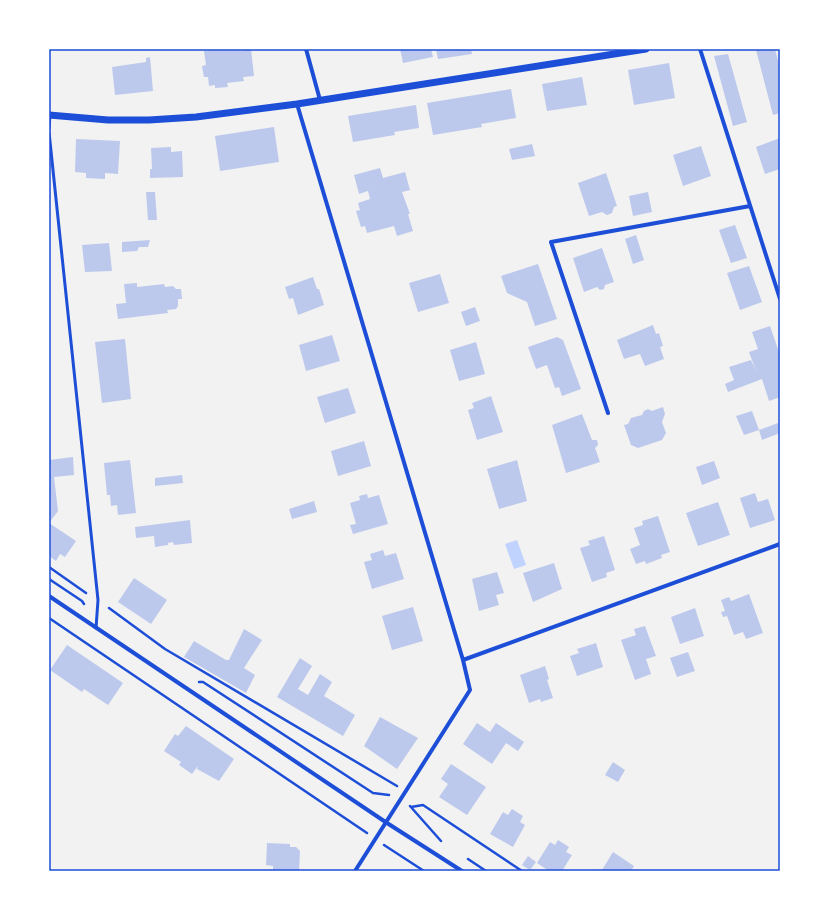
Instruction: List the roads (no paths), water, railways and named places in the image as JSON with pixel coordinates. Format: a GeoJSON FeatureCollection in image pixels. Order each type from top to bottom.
{"type":"FeatureCollection","features":[{"type":"Feature","properties":{"kind":"street"},"geometry":{"type":"LineString","coordinates":[[306,49],[320,100]]}},
{"type":"Feature","properties":{"kind":"street"},"geometry":{"type":"LineString","coordinates":[[50,115],[108,120],[149,120],[196,117],[297,104],[646,49]]}},
{"type":"Feature","properties":{"kind":"street"},"geometry":{"type":"LineString","coordinates":[[700,49],[778,288],[780,299]]}},
{"type":"Feature","properties":{"kind":"street"},"geometry":{"type":"LineString","coordinates":[[297,104],[463,660],[470,690],[401,801],[355,871]]}},
{"type":"Feature","properties":{"kind":"street"},"geometry":{"type":"LineString","coordinates":[[608,413],[552,242],[750,206]]}},
{"type":"Feature","properties":{"kind":"street"},"geometry":{"type":"LineString","coordinates":[[463,660],[780,544]]}},
{"type":"Feature","properties":{"kind":"street"},"geometry":{"type":"LineString","coordinates":[[49,596],[387,823],[462,871]]}},
{"type":"Feature","properties":{"kind":"lane"},"geometry":{"type":"LineString","coordinates":[[49,129],[50,115]]}},
{"type":"Feature","properties":{"kind":"lane"},"geometry":{"type":"LineString","coordinates":[[49,132],[98,600],[96,628]]}},
{"type":"Feature","properties":{"kind":"water"},"geometry":{"type":"Polygon","coordinates":[[[517,540],[526,565],[514,569],[505,544],[517,540]]]}}]}
